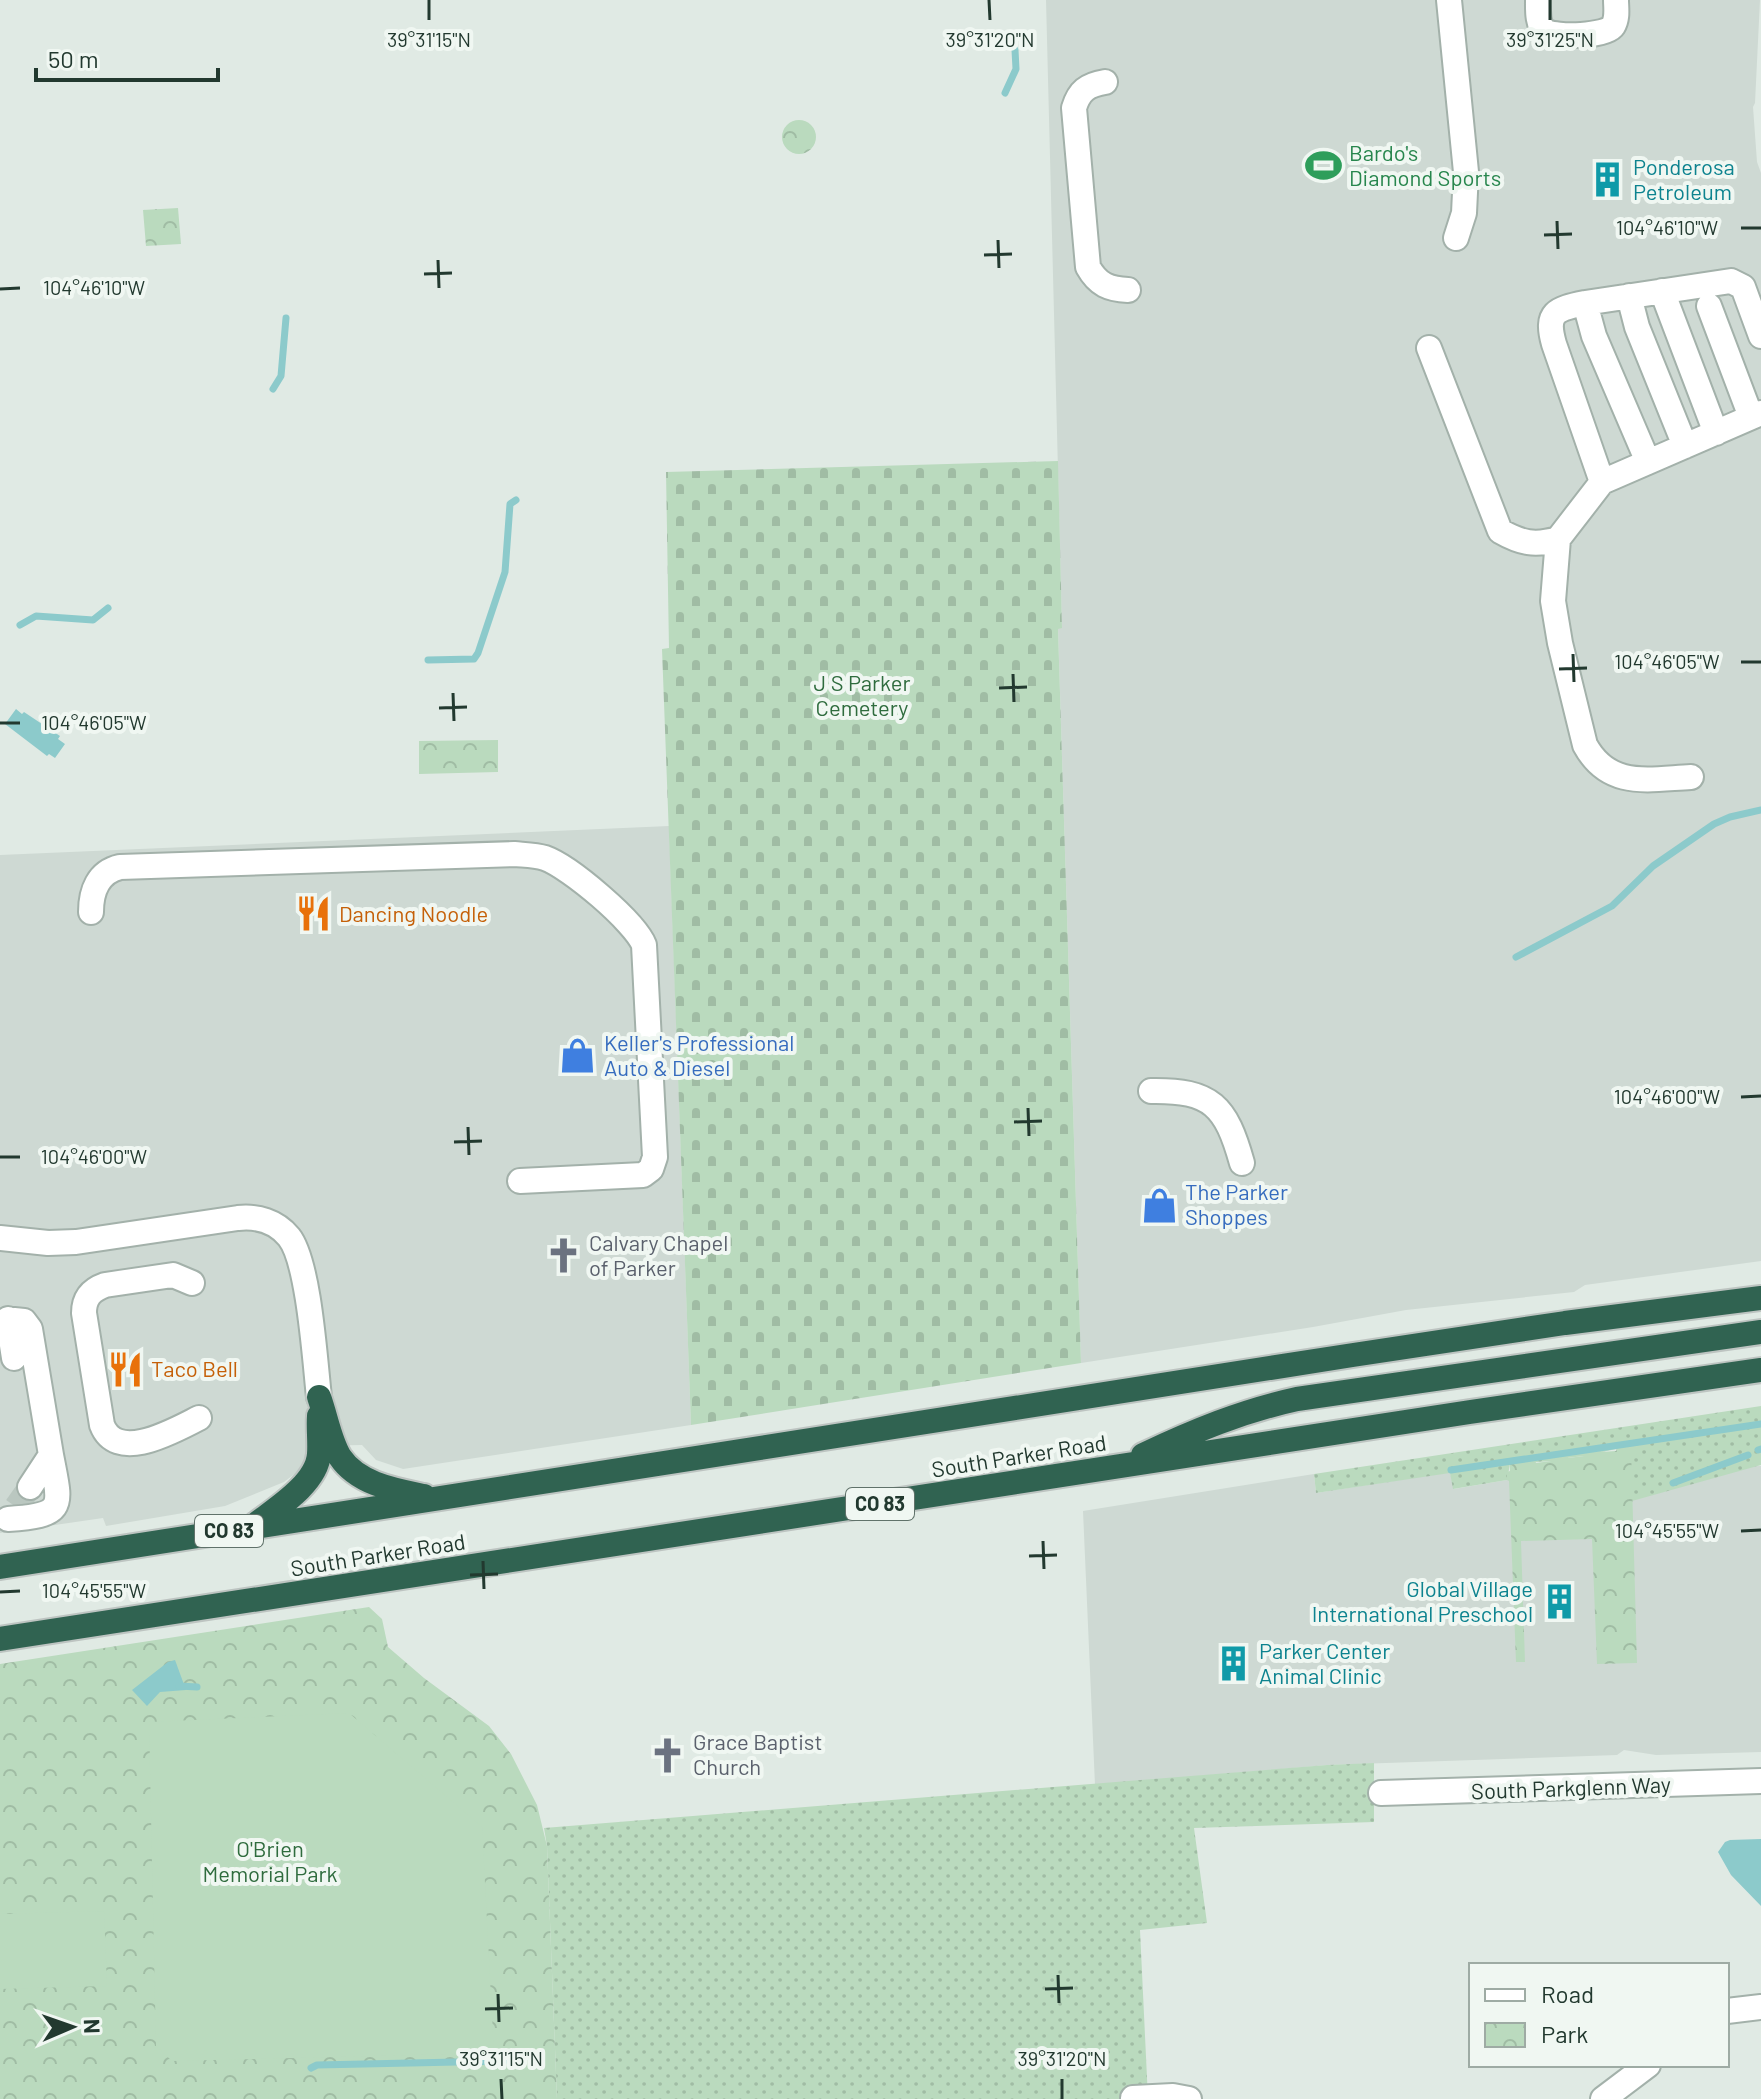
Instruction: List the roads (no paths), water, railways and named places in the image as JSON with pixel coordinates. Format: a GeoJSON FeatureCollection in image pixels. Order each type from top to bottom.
{"type":"FeatureCollection","features":[{"type":"Feature","properties":{"kind":"highway","name":"CO 83"},"geometry":{"type":"LineString","coordinates":[[0,1567],[1413,1346],[1761,1298]]}},
{"type":"Feature","properties":{"kind":"highway"},"geometry":{"type":"LineString","coordinates":[[1115,1468],[1215,1422],[1258,1407],[1761,1332]]}},
{"type":"Feature","properties":{"kind":"highway","name":"South Parker Road"},"geometry":{"type":"LineString","coordinates":[[0,1639],[1761,1370]]}},
{"type":"Feature","properties":{"kind":"highway"},"geometry":{"type":"LineString","coordinates":[[319,1397],[340,1456],[357,1473],[392,1488],[438,1498]]}},
{"type":"Feature","properties":{"kind":"highway"},"geometry":{"type":"LineString","coordinates":[[251,1527],[292,1497],[317,1465],[319,1397]]}},
{"type":"Feature","properties":{"kind":"street"},"geometry":{"type":"LineString","coordinates":[[1449,0],[1466,172],[1464,213],[1456,238]]}},
{"type":"Feature","properties":{"kind":"street"},"geometry":{"type":"LineString","coordinates":[[1538,0],[1541,25],[1546,31],[1563,35],[1605,33],[1616,20],[1616,0]]}},
{"type":"Feature","properties":{"kind":"street"},"geometry":{"type":"LineString","coordinates":[[1105,82],[1081,91],[1074,108],[1088,267],[1101,284],[1112,289],[1128,290]]}},
{"type":"Feature","properties":{"kind":"street"},"geometry":{"type":"LineString","coordinates":[[1602,482],[1549,328],[1550,318],[1562,308],[1585,303],[1731,281],[1743,287],[1761,336]]}},
{"type":"Feature","properties":{"kind":"street"},"geometry":{"type":"LineString","coordinates":[[1662,291],[1716,433]]}},
{"type":"Feature","properties":{"kind":"street"},"geometry":{"type":"LineString","coordinates":[[1629,296],[1637,327],[1685,446]]}},
{"type":"Feature","properties":{"kind":"street"},"geometry":{"type":"LineString","coordinates":[[1585,303],[1594,336],[1648,462]]}},
{"type":"Feature","properties":{"kind":"street"},"geometry":{"type":"LineString","coordinates":[[1691,777],[1631,780],[1600,767],[1591,756],[1585,745],[1570,687],[1553,601],[1558,539],[1602,482],[1756,415],[1709,306]]}},
{"type":"Feature","properties":{"kind":"street"},"geometry":{"type":"LineString","coordinates":[[1429,348],[1500,531],[1526,544],[1558,539]]}},
{"type":"Feature","properties":{"kind":"street"},"geometry":{"type":"LineString","coordinates":[[91,912],[91,895],[96,884],[109,869],[120,867],[514,854],[542,857],[564,868],[633,926],[644,945],[655,1157],[651,1169],[643,1175],[520,1181]]}},
{"type":"Feature","properties":{"kind":"street"},"geometry":{"type":"LineString","coordinates":[[1151,1091],[1177,1090],[1204,1098],[1224,1113],[1242,1163]]}},
{"type":"Feature","properties":{"kind":"street"},"geometry":{"type":"LineString","coordinates":[[0,1238],[59,1243],[238,1218],[259,1218],[270,1222],[289,1237],[300,1259],[319,1397]]}},
{"type":"Feature","properties":{"kind":"street"},"geometry":{"type":"LineString","coordinates":[[192,1283],[173,1275],[105,1285],[89,1295],[84,1313],[102,1425],[108,1436],[125,1443],[149,1440],[199,1418]]}},
{"type":"Feature","properties":{"kind":"street"},"geometry":{"type":"LineString","coordinates":[[14,1358],[11,1320],[24,1321],[30,1329],[57,1486],[54,1507],[40,1517],[14,1508],[51,1455]]}},
{"type":"Feature","properties":{"kind":"street","name":"South Parkglenn Way"},"geometry":{"type":"LineString","coordinates":[[1381,1793],[1761,1781]]}},
{"type":"Feature","properties":{"kind":"street"},"geometry":{"type":"LineString","coordinates":[[1729,2011],[1761,2007]]}},
{"type":"Feature","properties":{"kind":"street"},"geometry":{"type":"LineString","coordinates":[[1603,2099],[1645,2067]]}},
{"type":"Feature","properties":{"kind":"street"},"geometry":{"type":"LineString","coordinates":[[1133,2098],[1173,2096],[1189,2099]]}},
{"type":"Feature","properties":{"kind":"water"},"geometry":{"type":"Polygon","coordinates":[[[16,709],[60,736],[58,739],[65,744],[55,758],[49,754],[47,756],[5,724],[16,709]]]}},
{"type":"Feature","properties":{"kind":"water"},"geometry":{"type":"Polygon","coordinates":[[[175,1660],[186,1690],[160,1692],[147,1706],[132,1690],[175,1660]]]}},
{"type":"Feature","properties":{"kind":"water"},"geometry":{"type":"Polygon","coordinates":[[[1761,1839],[1761,1906],[1731,1875],[1718,1852],[1730,1840],[1761,1839]]]}},
{"type":"Feature","properties":{"kind":"waterway"},"geometry":{"type":"LineString","coordinates":[[1005,93],[1016,69],[1015,50]]}},
{"type":"Feature","properties":{"kind":"waterway"},"geometry":{"type":"LineString","coordinates":[[273,389],[281,376],[286,318]]}},
{"type":"Feature","properties":{"kind":"waterway"},"geometry":{"type":"LineString","coordinates":[[428,660],[474,659],[478,653],[505,572],[510,504],[516,500]]}},
{"type":"Feature","properties":{"kind":"waterway"},"geometry":{"type":"LineString","coordinates":[[20,625],[36,616],[93,620],[108,608]]}},
{"type":"Feature","properties":{"kind":"waterway"},"geometry":{"type":"LineString","coordinates":[[1516,957],[1612,906],[1653,866],[1714,824],[1761,810]]}},
{"type":"Feature","properties":{"kind":"waterway"},"geometry":{"type":"LineString","coordinates":[[1451,1470],[1761,1424]]}},
{"type":"Feature","properties":{"kind":"waterway"},"geometry":{"type":"LineString","coordinates":[[1673,1483],[1748,1455]]}},
{"type":"Feature","properties":{"kind":"waterway"},"geometry":{"type":"LineString","coordinates":[[179,1686],[197,1687]]}},
{"type":"Feature","properties":{"kind":"waterway"},"geometry":{"type":"LineString","coordinates":[[311,2068],[317,2065],[504,2061]]}},
{"type":"Feature","properties":{"kind":"tunnel"},"geometry":{"type":"LineString","coordinates":[[16,1507],[30,1487]]}},
{"type":"Feature","properties":{"kind":"place","name":"Bardo's Diamond Sports"},"geometry":{"type":"Point","coordinates":[1323,166]}},
{"type":"Feature","properties":{"kind":"place","name":"Ponderosa Petroleum"},"geometry":{"type":"Point","coordinates":[1607,180]}},
{"type":"Feature","properties":{"kind":"place","name":"Dancing Noodle"},"geometry":{"type":"Point","coordinates":[313,914]}},
{"type":"Feature","properties":{"kind":"place","name":"Keller's Professional Auto & Diesel"},"geometry":{"type":"Point","coordinates":[578,1056]}},
{"type":"Feature","properties":{"kind":"place","name":"The Parker Shoppes"},"geometry":{"type":"Point","coordinates":[1159,1205]}},
{"type":"Feature","properties":{"kind":"place","name":"Calvary Chapel of Parker"},"geometry":{"type":"Point","coordinates":[563,1256]}},
{"type":"Feature","properties":{"kind":"place","name":"Taco Bell"},"geometry":{"type":"Point","coordinates":[125,1369]}},
{"type":"Feature","properties":{"kind":"place","name":"Global Village International Preschool"},"geometry":{"type":"Point","coordinates":[1559,1602]}},
{"type":"Feature","properties":{"kind":"place","name":"Parker Center Animal Clinic"},"geometry":{"type":"Point","coordinates":[1233,1664]}},
{"type":"Feature","properties":{"kind":"place","name":"Grace Baptist Church"},"geometry":{"type":"Point","coordinates":[667,1755]}},
{"type":"Feature","properties":{"kind":"park label","name":"J S Parker Cemetery"},"geometry":{"type":"Point","coordinates":[862,696]}},
{"type":"Feature","properties":{"kind":"park label","name":"O'Brien Memorial Park"},"geometry":{"type":"Point","coordinates":[270,1862]}}]}
